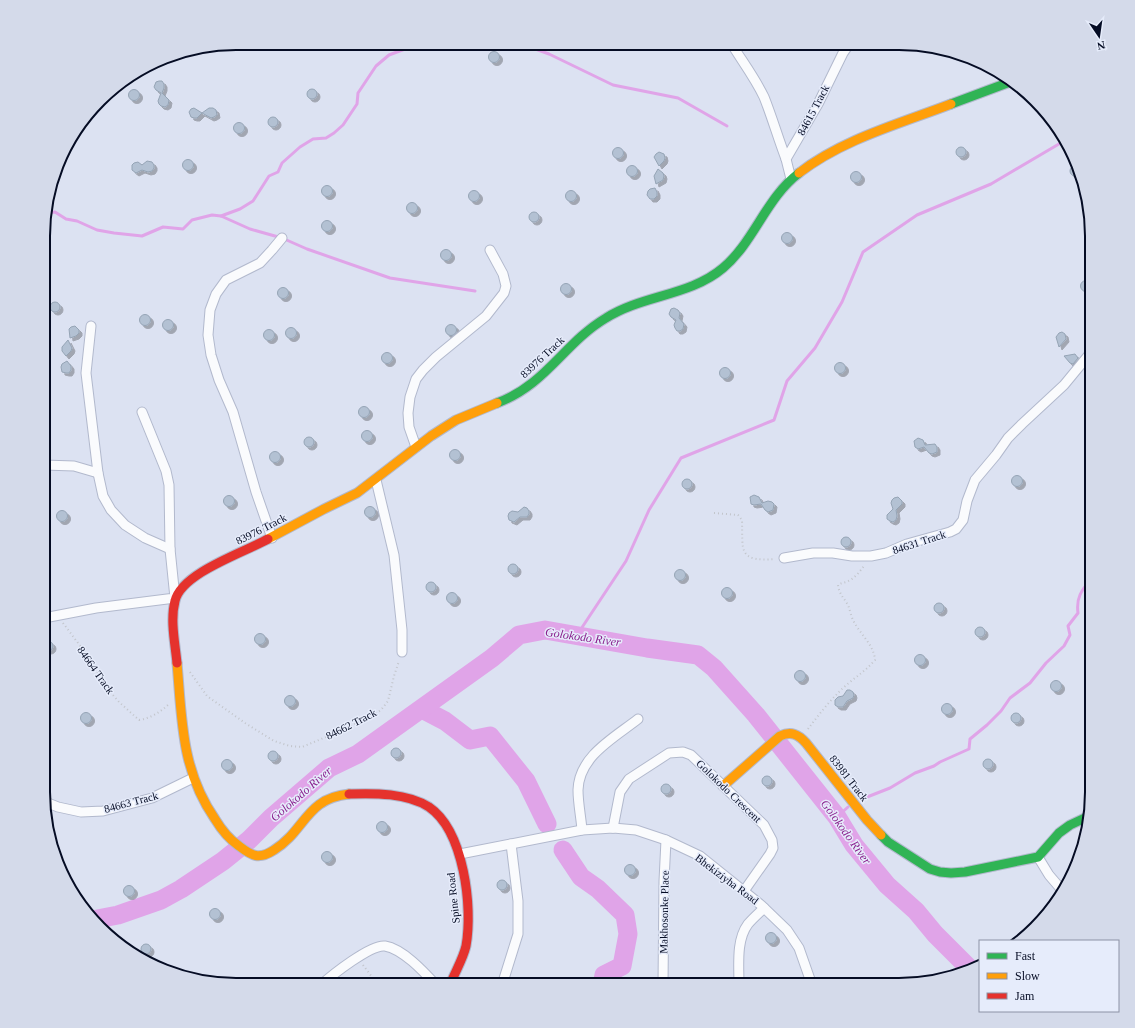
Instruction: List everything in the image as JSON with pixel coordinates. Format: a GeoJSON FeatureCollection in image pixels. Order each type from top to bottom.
{"type":"FeatureCollection","features":[{"type":"Feature","properties":{"kind":"street"},"geometry":{"type":"LineString","coordinates":[[736,50],[751,72],[764,98],[786,159],[791,179]]}},
{"type":"Feature","properties":{"kind":"street","name":"84615 Track"},"geometry":{"type":"LineString","coordinates":[[786,159],[818,104],[845,50]]}},
{"type":"Feature","properties":{"kind":"street","name":"83976 Track"},"geometry":{"type":"LineString","coordinates":[[175,598],[185,584],[209,568],[272,538],[331,506],[350,498],[376,480],[416,447],[436,433],[468,414],[504,402],[520,393],[537,380],[577,340],[602,320],[616,312],[681,290],[710,278],[730,262],[752,235],[769,205],[791,179],[809,165],[845,144],[1006,83]]}},
{"type":"Feature","properties":{"kind":"street"},"geometry":{"type":"LineString","coordinates":[[272,538],[256,492],[233,412],[219,380],[211,355],[208,335],[210,310],[216,294],[226,280],[260,263],[282,238]]}},
{"type":"Feature","properties":{"kind":"street"},"geometry":{"type":"LineString","coordinates":[[416,447],[408,427],[410,397],[416,379],[436,357],[486,316],[504,293],[506,286],[503,274],[490,250]]}},
{"type":"Feature","properties":{"kind":"street"},"geometry":{"type":"LineString","coordinates":[[91,326],[86,373],[98,473],[103,496],[111,510],[125,525],[145,538],[170,549]]}},
{"type":"Feature","properties":{"kind":"street","name":"84631 Track"},"geometry":{"type":"LineString","coordinates":[[784,558],[813,553],[871,556],[886,553],[907,544],[956,529],[964,520],[967,501],[975,480],[1008,438],[1064,385],[1085,360]]}},
{"type":"Feature","properties":{"kind":"street"},"geometry":{"type":"LineString","coordinates":[[142,412],[166,471],[169,485],[170,549],[175,598],[175,631],[179,694],[187,759],[203,802],[218,825],[235,843],[251,855],[265,854],[272,852],[290,837],[313,809],[331,796],[343,794],[387,795],[426,805],[437,812],[447,825],[460,854]]}},
{"type":"Feature","properties":{"kind":"street"},"geometry":{"type":"LineString","coordinates":[[50,465],[74,466],[98,473]]}},
{"type":"Feature","properties":{"kind":"street"},"geometry":{"type":"LineString","coordinates":[[376,480],[394,555],[402,630],[402,652]]}},
{"type":"Feature","properties":{"kind":"street"},"geometry":{"type":"LineString","coordinates":[[50,617],[96,608],[175,598]]}},
{"type":"Feature","properties":{"kind":"street"},"geometry":{"type":"LineString","coordinates":[[582,830],[578,790],[582,772],[593,754],[638,719]]}},
{"type":"Feature","properties":{"kind":"street"},"geometry":{"type":"LineString","coordinates":[[723,786],[780,736],[787,733],[794,733],[801,738]]}},
{"type":"Feature","properties":{"kind":"street","name":"83981 Track"},"geometry":{"type":"LineString","coordinates":[[801,738],[866,820],[888,842],[930,870],[951,873],[965,872],[1038,857]]}},
{"type":"Feature","properties":{"kind":"street","name":"Golokodo Crescent"},"geometry":{"type":"LineString","coordinates":[[613,828],[620,792],[629,779],[669,754],[682,752],[691,755],[764,825],[772,840],[773,848],[770,854],[744,891]]}},
{"type":"Feature","properties":{"kind":"street","name":"84663 Track"},"geometry":{"type":"LineString","coordinates":[[50,804],[81,812],[103,811],[152,798],[193,778]]}},
{"type":"Feature","properties":{"kind":"street"},"geometry":{"type":"LineString","coordinates":[[1059,887],[1049,875],[1038,857],[1055,835],[1066,827],[1083,819]]}},
{"type":"Feature","properties":{"kind":"street","name":"Bhekiziyha Road"},"geometry":{"type":"LineString","coordinates":[[460,854],[582,830],[613,828],[636,830],[666,840],[700,856],[764,908],[787,930],[799,948],[810,978]]}},
{"type":"Feature","properties":{"kind":"street","name":"Makhosonke Place"},"geometry":{"type":"LineString","coordinates":[[663,978],[666,840]]}},
{"type":"Feature","properties":{"kind":"street"},"geometry":{"type":"LineString","coordinates":[[504,978],[518,934],[518,901],[511,844]]}},
{"type":"Feature","properties":{"kind":"street","name":"Spine Road"},"geometry":{"type":"LineString","coordinates":[[453,978],[465,948],[469,924],[468,906],[460,854]]}},
{"type":"Feature","properties":{"kind":"street"},"geometry":{"type":"LineString","coordinates":[[739,978],[742,936],[748,923],[764,908]]}},
{"type":"Feature","properties":{"kind":"street"},"geometry":{"type":"LineString","coordinates":[[330,978],[372,948],[385,946],[405,956],[429,978]]}},
{"type":"Feature","properties":{"kind":"path"},"geometry":{"type":"LineString","coordinates":[[714,513],[738,515],[742,520],[743,550],[746,556],[766,560],[784,558]]}},
{"type":"Feature","properties":{"kind":"path"},"geometry":{"type":"LineString","coordinates":[[801,738],[837,693],[875,660],[875,655],[869,644],[853,622],[848,605],[839,591],[838,585],[853,579],[871,556]]}},
{"type":"Feature","properties":{"kind":"path","name":"84664 Track"},"geometry":{"type":"LineString","coordinates":[[57,615],[90,659],[106,687],[119,702],[139,720],[156,715],[179,694]]}},
{"type":"Feature","properties":{"kind":"path","name":"84662 Track"},"geometry":{"type":"LineString","coordinates":[[187,666],[207,696],[217,704],[274,741],[290,746],[302,747],[372,716],[381,710],[388,701],[402,652]]}},
{"type":"Feature","properties":{"kind":"path"},"geometry":{"type":"LineString","coordinates":[[358,958],[373,978]]}},
{"type":"Feature","properties":{"kind":"building"},"geometry":{"type":"Polygon","coordinates":[[[492,52],[496,52],[498,53],[498,61],[492,62],[489,59],[489,55],[492,52]]]}},
{"type":"Feature","properties":{"kind":"building"},"geometry":{"type":"Polygon","coordinates":[[[162,81],[164,84],[162,93],[169,100],[168,105],[165,107],[159,104],[158,101],[161,93],[154,87],[156,82],[162,81]]]}},
{"type":"Feature","properties":{"kind":"building"},"geometry":{"type":"Polygon","coordinates":[[[310,89],[314,89],[316,90],[316,98],[310,99],[307,96],[307,92],[310,89]]]}},
{"type":"Feature","properties":{"kind":"building"},"geometry":{"type":"Polygon","coordinates":[[[132,90],[136,90],[138,91],[138,99],[132,100],[129,97],[129,93],[132,90]]]}},
{"type":"Feature","properties":{"kind":"building"},"geometry":{"type":"Polygon","coordinates":[[[194,108],[202,113],[197,118],[191,117],[189,112],[194,108]]]}},
{"type":"Feature","properties":{"kind":"building"},"geometry":{"type":"Polygon","coordinates":[[[209,108],[213,108],[216,110],[217,115],[211,118],[202,113],[209,108]]]}},
{"type":"Feature","properties":{"kind":"building"},"geometry":{"type":"Polygon","coordinates":[[[271,117],[275,117],[277,118],[277,126],[271,127],[268,124],[268,120],[271,117]]]}},
{"type":"Feature","properties":{"kind":"building"},"geometry":{"type":"Polygon","coordinates":[[[237,123],[241,123],[243,124],[243,132],[237,133],[234,130],[234,126],[237,123]]]}},
{"type":"Feature","properties":{"kind":"building"},"geometry":{"type":"Polygon","coordinates":[[[959,147],[963,147],[965,148],[965,156],[959,157],[956,154],[956,150],[959,147]]]}},
{"type":"Feature","properties":{"kind":"building"},"geometry":{"type":"Polygon","coordinates":[[[616,148],[620,148],[622,149],[622,157],[616,158],[613,155],[613,151],[616,148]]]}},
{"type":"Feature","properties":{"kind":"building"},"geometry":{"type":"Polygon","coordinates":[[[659,152],[664,154],[665,158],[659,166],[654,157],[659,152]]]}},
{"type":"Feature","properties":{"kind":"building"},"geometry":{"type":"Polygon","coordinates":[[[186,160],[190,160],[192,161],[192,169],[186,170],[183,167],[183,163],[186,160]]]}},
{"type":"Feature","properties":{"kind":"building"},"geometry":{"type":"Polygon","coordinates":[[[147,161],[152,162],[154,165],[152,171],[148,172],[142,170],[136,173],[132,170],[132,165],[134,163],[138,162],[142,165],[147,161]]]}},
{"type":"Feature","properties":{"kind":"building"},"geometry":{"type":"Polygon","coordinates":[[[630,166],[634,166],[636,167],[636,175],[630,176],[627,173],[627,169],[630,166]]]}},
{"type":"Feature","properties":{"kind":"building"},"geometry":{"type":"Polygon","coordinates":[[[1071,167],[1075,176],[1071,175],[1070,173],[1071,167]]]}},
{"type":"Feature","properties":{"kind":"building"},"geometry":{"type":"Polygon","coordinates":[[[658,169],[664,176],[663,180],[656,184],[654,176],[658,169]]]}},
{"type":"Feature","properties":{"kind":"building"},"geometry":{"type":"Polygon","coordinates":[[[854,172],[858,172],[860,173],[860,181],[854,182],[851,179],[851,175],[854,172]]]}},
{"type":"Feature","properties":{"kind":"building"},"geometry":{"type":"Polygon","coordinates":[[[325,186],[329,186],[331,187],[331,195],[325,196],[322,193],[322,189],[325,186]]]}},
{"type":"Feature","properties":{"kind":"building"},"geometry":{"type":"Polygon","coordinates":[[[655,188],[657,196],[654,199],[650,199],[647,195],[648,191],[655,188]]]}},
{"type":"Feature","properties":{"kind":"building"},"geometry":{"type":"Polygon","coordinates":[[[472,191],[476,191],[478,192],[478,200],[472,201],[469,198],[469,194],[472,191]]]}},
{"type":"Feature","properties":{"kind":"building"},"geometry":{"type":"Polygon","coordinates":[[[569,191],[573,191],[575,192],[575,200],[569,201],[566,198],[566,194],[569,191]]]}},
{"type":"Feature","properties":{"kind":"building"},"geometry":{"type":"Polygon","coordinates":[[[410,203],[414,203],[416,204],[416,212],[410,213],[407,210],[407,206],[410,203]]]}},
{"type":"Feature","properties":{"kind":"building"},"geometry":{"type":"Polygon","coordinates":[[[532,212],[536,212],[538,213],[538,221],[532,222],[529,219],[529,215],[532,212]]]}},
{"type":"Feature","properties":{"kind":"building"},"geometry":{"type":"Polygon","coordinates":[[[325,221],[329,221],[331,222],[331,230],[325,231],[322,228],[322,224],[325,221]]]}},
{"type":"Feature","properties":{"kind":"building"},"geometry":{"type":"Polygon","coordinates":[[[785,233],[789,233],[791,234],[791,242],[785,243],[782,240],[782,236],[785,233]]]}},
{"type":"Feature","properties":{"kind":"building"},"geometry":{"type":"Polygon","coordinates":[[[444,250],[448,250],[450,251],[450,259],[444,260],[441,257],[441,253],[444,250]]]}},
{"type":"Feature","properties":{"kind":"building"},"geometry":{"type":"Polygon","coordinates":[[[1084,281],[1085,291],[1081,288],[1081,284],[1084,281]]]}},
{"type":"Feature","properties":{"kind":"building"},"geometry":{"type":"Polygon","coordinates":[[[564,284],[568,284],[570,285],[570,293],[564,294],[561,291],[561,287],[564,284]]]}},
{"type":"Feature","properties":{"kind":"building"},"geometry":{"type":"Polygon","coordinates":[[[281,288],[285,288],[287,289],[287,297],[281,298],[278,295],[278,291],[281,288]]]}},
{"type":"Feature","properties":{"kind":"building"},"geometry":{"type":"Polygon","coordinates":[[[53,302],[57,302],[59,303],[59,311],[53,312],[50,309],[50,305],[53,302]]]}},
{"type":"Feature","properties":{"kind":"building"},"geometry":{"type":"Polygon","coordinates":[[[674,308],[680,313],[679,318],[684,324],[683,329],[680,331],[677,331],[675,328],[674,325],[676,320],[669,314],[671,309],[674,308]]]}},
{"type":"Feature","properties":{"kind":"building"},"geometry":{"type":"Polygon","coordinates":[[[143,315],[147,315],[149,316],[149,324],[143,325],[140,322],[140,318],[143,315]]]}},
{"type":"Feature","properties":{"kind":"building"},"geometry":{"type":"Polygon","coordinates":[[[166,320],[170,320],[172,321],[172,329],[166,330],[163,327],[163,323],[166,320]]]}},
{"type":"Feature","properties":{"kind":"building"},"geometry":{"type":"Polygon","coordinates":[[[449,325],[453,325],[455,326],[455,334],[449,335],[446,332],[446,328],[449,325]]]}},
{"type":"Feature","properties":{"kind":"building"},"geometry":{"type":"Polygon","coordinates":[[[75,326],[79,330],[79,333],[70,338],[69,329],[75,326]]]}},
{"type":"Feature","properties":{"kind":"building"},"geometry":{"type":"Polygon","coordinates":[[[289,328],[293,328],[295,329],[295,337],[289,338],[286,335],[286,331],[289,328]]]}},
{"type":"Feature","properties":{"kind":"building"},"geometry":{"type":"Polygon","coordinates":[[[267,330],[271,330],[273,331],[273,339],[267,340],[264,337],[264,333],[267,330]]]}},
{"type":"Feature","properties":{"kind":"building"},"geometry":{"type":"Polygon","coordinates":[[[1062,332],[1065,334],[1066,339],[1059,347],[1056,337],[1062,332]]]}},
{"type":"Feature","properties":{"kind":"building"},"geometry":{"type":"Polygon","coordinates":[[[68,340],[72,348],[66,356],[62,351],[62,347],[68,340]]]}},
{"type":"Feature","properties":{"kind":"building"},"geometry":{"type":"Polygon","coordinates":[[[385,353],[389,353],[391,354],[391,362],[385,363],[382,360],[382,356],[385,353]]]}},
{"type":"Feature","properties":{"kind":"building"},"geometry":{"type":"Polygon","coordinates":[[[1075,354],[1078,358],[1073,364],[1070,363],[1064,356],[1075,354]]]}},
{"type":"Feature","properties":{"kind":"building"},"geometry":{"type":"Polygon","coordinates":[[[67,361],[71,366],[69,373],[62,372],[61,367],[62,364],[67,361]]]}},
{"type":"Feature","properties":{"kind":"building"},"geometry":{"type":"Polygon","coordinates":[[[838,363],[842,363],[844,364],[844,372],[838,373],[835,370],[835,366],[838,363]]]}},
{"type":"Feature","properties":{"kind":"building"},"geometry":{"type":"Polygon","coordinates":[[[723,368],[727,368],[729,369],[729,377],[723,378],[720,375],[720,371],[723,368]]]}},
{"type":"Feature","properties":{"kind":"building"},"geometry":{"type":"Polygon","coordinates":[[[362,407],[366,407],[368,408],[368,416],[362,417],[359,414],[359,410],[362,407]]]}},
{"type":"Feature","properties":{"kind":"building"},"geometry":{"type":"Polygon","coordinates":[[[365,431],[369,431],[371,432],[371,440],[365,441],[362,438],[362,434],[365,431]]]}},
{"type":"Feature","properties":{"kind":"building"},"geometry":{"type":"Polygon","coordinates":[[[307,437],[311,437],[313,438],[313,446],[307,447],[304,444],[304,440],[307,437]]]}},
{"type":"Feature","properties":{"kind":"building"},"geometry":{"type":"Polygon","coordinates":[[[918,438],[923,440],[925,445],[935,444],[937,447],[937,452],[932,454],[929,453],[924,447],[918,449],[915,447],[914,441],[918,438]]]}},
{"type":"Feature","properties":{"kind":"building"},"geometry":{"type":"Polygon","coordinates":[[[453,450],[457,450],[459,451],[459,459],[453,460],[450,457],[450,453],[453,450]]]}},
{"type":"Feature","properties":{"kind":"building"},"geometry":{"type":"Polygon","coordinates":[[[273,452],[277,452],[279,453],[279,461],[273,462],[270,459],[270,455],[273,452]]]}},
{"type":"Feature","properties":{"kind":"building"},"geometry":{"type":"Polygon","coordinates":[[[1015,476],[1019,476],[1021,477],[1021,485],[1015,486],[1012,483],[1012,479],[1015,476]]]}},
{"type":"Feature","properties":{"kind":"building"},"geometry":{"type":"Polygon","coordinates":[[[685,479],[689,479],[691,480],[691,488],[685,489],[682,486],[682,482],[685,479]]]}},
{"type":"Feature","properties":{"kind":"building"},"geometry":{"type":"Polygon","coordinates":[[[754,495],[759,497],[762,503],[768,501],[772,502],[774,504],[773,510],[768,512],[761,504],[751,504],[750,497],[754,495]]]}},
{"type":"Feature","properties":{"kind":"building"},"geometry":{"type":"Polygon","coordinates":[[[227,496],[231,496],[233,497],[233,505],[227,506],[224,503],[224,499],[227,496]]]}},
{"type":"Feature","properties":{"kind":"building"},"geometry":{"type":"Polygon","coordinates":[[[898,497],[902,501],[902,504],[896,510],[896,520],[893,522],[887,519],[887,515],[893,509],[891,503],[892,500],[898,497]]]}},
{"type":"Feature","properties":{"kind":"building"},"geometry":{"type":"Polygon","coordinates":[[[368,507],[372,507],[374,508],[374,516],[368,517],[365,514],[365,510],[368,507]]]}},
{"type":"Feature","properties":{"kind":"building"},"geometry":{"type":"Polygon","coordinates":[[[524,507],[529,511],[527,517],[520,517],[514,522],[509,520],[509,513],[512,511],[518,512],[524,507]]]}},
{"type":"Feature","properties":{"kind":"building"},"geometry":{"type":"Polygon","coordinates":[[[60,511],[64,511],[66,512],[66,520],[60,521],[57,518],[57,514],[60,511]]]}},
{"type":"Feature","properties":{"kind":"building"},"geometry":{"type":"Polygon","coordinates":[[[844,537],[848,537],[850,538],[850,546],[844,547],[841,544],[841,540],[844,537]]]}},
{"type":"Feature","properties":{"kind":"building"},"geometry":{"type":"Polygon","coordinates":[[[511,564],[515,564],[517,565],[517,573],[511,574],[508,571],[508,567],[511,564]]]}},
{"type":"Feature","properties":{"kind":"building"},"geometry":{"type":"Polygon","coordinates":[[[678,570],[682,570],[684,571],[684,579],[678,580],[675,577],[675,573],[678,570]]]}},
{"type":"Feature","properties":{"kind":"building"},"geometry":{"type":"Polygon","coordinates":[[[429,582],[433,582],[435,583],[435,591],[429,592],[426,589],[426,585],[429,582]]]}},
{"type":"Feature","properties":{"kind":"building"},"geometry":{"type":"Polygon","coordinates":[[[725,588],[729,588],[731,589],[731,597],[725,598],[722,595],[722,591],[725,588]]]}},
{"type":"Feature","properties":{"kind":"building"},"geometry":{"type":"Polygon","coordinates":[[[450,593],[454,593],[456,594],[456,602],[450,603],[447,600],[447,596],[450,593]]]}},
{"type":"Feature","properties":{"kind":"building"},"geometry":{"type":"Polygon","coordinates":[[[937,603],[941,603],[943,604],[943,612],[937,613],[934,610],[934,606],[937,603]]]}},
{"type":"Feature","properties":{"kind":"building"},"geometry":{"type":"Polygon","coordinates":[[[978,627],[982,627],[984,628],[984,636],[978,637],[975,634],[975,630],[978,627]]]}},
{"type":"Feature","properties":{"kind":"building"},"geometry":{"type":"Polygon","coordinates":[[[258,634],[262,634],[264,635],[264,643],[258,644],[255,641],[255,637],[258,634]]]}},
{"type":"Feature","properties":{"kind":"building"},"geometry":{"type":"Polygon","coordinates":[[[50,641],[53,644],[53,648],[50,651],[50,641]]]}},
{"type":"Feature","properties":{"kind":"building"},"geometry":{"type":"Polygon","coordinates":[[[918,655],[922,655],[924,656],[924,664],[918,665],[915,662],[915,658],[918,655]]]}},
{"type":"Feature","properties":{"kind":"building"},"geometry":{"type":"Polygon","coordinates":[[[798,671],[802,671],[804,672],[804,680],[798,681],[795,678],[795,674],[798,671]]]}},
{"type":"Feature","properties":{"kind":"building"},"geometry":{"type":"Polygon","coordinates":[[[1054,681],[1058,681],[1060,682],[1060,690],[1054,691],[1051,688],[1051,684],[1054,681]]]}},
{"type":"Feature","properties":{"kind":"building"},"geometry":{"type":"Polygon","coordinates":[[[847,690],[853,692],[853,698],[847,701],[843,707],[838,707],[835,705],[835,700],[838,697],[843,696],[847,690]]]}},
{"type":"Feature","properties":{"kind":"building"},"geometry":{"type":"Polygon","coordinates":[[[288,696],[292,696],[294,697],[294,705],[288,706],[285,703],[285,699],[288,696]]]}},
{"type":"Feature","properties":{"kind":"building"},"geometry":{"type":"Polygon","coordinates":[[[945,704],[949,704],[951,705],[951,713],[945,714],[942,711],[942,707],[945,704]]]}},
{"type":"Feature","properties":{"kind":"building"},"geometry":{"type":"Polygon","coordinates":[[[84,713],[88,713],[90,714],[90,722],[84,723],[81,720],[81,716],[84,713]]]}},
{"type":"Feature","properties":{"kind":"building"},"geometry":{"type":"Polygon","coordinates":[[[1014,713],[1018,713],[1020,714],[1020,722],[1014,723],[1011,720],[1011,716],[1014,713]]]}},
{"type":"Feature","properties":{"kind":"building"},"geometry":{"type":"Polygon","coordinates":[[[394,748],[398,748],[400,749],[400,757],[394,758],[391,755],[391,751],[394,748]]]}},
{"type":"Feature","properties":{"kind":"building"},"geometry":{"type":"Polygon","coordinates":[[[271,751],[275,751],[277,752],[277,760],[271,761],[268,758],[268,754],[271,751]]]}},
{"type":"Feature","properties":{"kind":"building"},"geometry":{"type":"Polygon","coordinates":[[[986,759],[990,759],[992,760],[992,768],[986,769],[983,766],[983,762],[986,759]]]}},
{"type":"Feature","properties":{"kind":"building"},"geometry":{"type":"Polygon","coordinates":[[[225,760],[229,760],[231,761],[231,769],[225,770],[222,767],[222,763],[225,760]]]}},
{"type":"Feature","properties":{"kind":"building"},"geometry":{"type":"Polygon","coordinates":[[[765,776],[769,776],[771,777],[771,785],[765,786],[762,783],[762,779],[765,776]]]}},
{"type":"Feature","properties":{"kind":"building"},"geometry":{"type":"Polygon","coordinates":[[[664,784],[668,784],[670,785],[670,793],[664,794],[661,791],[661,787],[664,784]]]}},
{"type":"Feature","properties":{"kind":"building"},"geometry":{"type":"Polygon","coordinates":[[[380,822],[384,822],[386,823],[386,831],[380,832],[377,829],[377,825],[380,822]]]}},
{"type":"Feature","properties":{"kind":"building"},"geometry":{"type":"Polygon","coordinates":[[[325,852],[329,852],[331,853],[331,861],[325,862],[322,859],[322,855],[325,852]]]}},
{"type":"Feature","properties":{"kind":"building"},"geometry":{"type":"Polygon","coordinates":[[[628,865],[632,865],[634,866],[634,874],[628,875],[625,872],[625,868],[628,865]]]}},
{"type":"Feature","properties":{"kind":"building"},"geometry":{"type":"Polygon","coordinates":[[[500,880],[504,880],[506,881],[506,889],[500,890],[497,887],[497,883],[500,880]]]}},
{"type":"Feature","properties":{"kind":"building"},"geometry":{"type":"Polygon","coordinates":[[[127,886],[131,886],[133,887],[133,895],[127,896],[124,893],[124,889],[127,886]]]}},
{"type":"Feature","properties":{"kind":"building"},"geometry":{"type":"Polygon","coordinates":[[[213,909],[217,909],[219,910],[219,918],[213,919],[210,916],[210,912],[213,909]]]}},
{"type":"Feature","properties":{"kind":"building"},"geometry":{"type":"Polygon","coordinates":[[[769,933],[773,933],[775,934],[775,942],[769,943],[766,940],[766,936],[769,933]]]}},
{"type":"Feature","properties":{"kind":"building"},"geometry":{"type":"Polygon","coordinates":[[[144,944],[148,944],[151,947],[151,951],[148,954],[145,954],[141,951],[141,947],[144,944]]]}},
{"type":"Feature","properties":{"kind":"waterway"},"geometry":{"type":"LineString","coordinates":[[52,212],[55,212],[66,219],[77,221],[97,230],[142,236],[163,227],[183,229],[192,220],[212,215],[221,216],[240,209],[253,201],[269,176],[278,172],[282,163],[300,147],[313,139],[326,138],[343,125],[357,104],[358,93],[376,66],[389,55],[402,50]]}},
{"type":"Feature","properties":{"kind":"waterway"},"geometry":{"type":"LineString","coordinates":[[538,50],[613,85],[678,98],[727,126]]}},
{"type":"Feature","properties":{"kind":"waterway"},"geometry":{"type":"LineString","coordinates":[[577,635],[626,561],[649,510],[681,458],[774,420],[787,381],[815,348],[842,302],[863,252],[917,215],[991,184],[1060,143]]}},
{"type":"Feature","properties":{"kind":"waterway"},"geometry":{"type":"LineString","coordinates":[[221,216],[250,229],[282,238],[307,249],[390,278],[475,291]]}},
{"type":"Feature","properties":{"kind":"waterway"},"geometry":{"type":"LineString","coordinates":[[862,799],[890,788],[915,773],[934,766],[969,749],[970,739],[1001,711],[1010,698],[1030,683],[1046,663],[1064,646],[1070,635],[1068,626],[1078,613],[1080,594],[1085,587]]}},
{"type":"Feature","properties":{"kind":"waterway","name":"Golokodo River"},"geometry":{"type":"LineString","coordinates":[[99,919],[118,915],[161,900],[181,889],[223,861],[249,840],[271,818],[329,768],[358,754],[492,658],[519,635],[545,630],[647,648],[698,655],[714,668],[756,715],[837,817],[854,845],[887,885],[916,911],[935,934],[966,965]]}},
{"type":"Feature","properties":{"kind":"waterway"},"geometry":{"type":"LineString","coordinates":[[422,709],[445,721],[470,740],[490,736],[526,781],[547,824]]}},
{"type":"Feature","properties":{"kind":"waterway"},"geometry":{"type":"LineString","coordinates":[[837,817],[848,807]]}},
{"type":"Feature","properties":{"kind":"waterway"},"geometry":{"type":"LineString","coordinates":[[563,850],[581,877],[598,889],[625,915],[628,934],[622,966],[604,975],[603,978]]}},
{"type":"Feature","properties":{"kind":"traffic: fast"},"geometry":{"type":"LineString","coordinates":[[951,104],[1006,83]]}},
{"type":"Feature","properties":{"kind":"traffic: fast"},"geometry":{"type":"LineString","coordinates":[[497,403],[529,386],[578,339],[606,318],[635,304],[696,284],[723,268],[743,246],[778,195],[799,173]]}},
{"type":"Feature","properties":{"kind":"traffic: fast"},"geometry":{"type":"LineString","coordinates":[[881,835],[888,842],[930,869],[951,873],[965,872],[1038,857],[1059,833],[1070,825],[1083,819]]}},
{"type":"Feature","properties":{"kind":"traffic: slow"},"geometry":{"type":"LineString","coordinates":[[799,173],[834,151],[872,133],[951,104]]}},
{"type":"Feature","properties":{"kind":"traffic: slow"},"geometry":{"type":"LineString","coordinates":[[268,539],[357,493],[431,436],[456,420],[497,403]]}},
{"type":"Feature","properties":{"kind":"traffic: slow"},"geometry":{"type":"LineString","coordinates":[[177,663],[185,744],[195,782],[217,823],[235,843],[256,856],[269,853],[293,834],[315,808],[335,797],[349,794]]}},
{"type":"Feature","properties":{"kind":"traffic: slow"},"geometry":{"type":"LineString","coordinates":[[723,786],[780,736],[784,734],[794,734],[806,743],[867,820],[881,835]]}},
{"type":"Feature","properties":{"kind":"traffic: jam"},"geometry":{"type":"LineString","coordinates":[[177,663],[173,632],[173,616],[175,601],[180,591],[189,581],[215,564],[268,539]]}},
{"type":"Feature","properties":{"kind":"traffic: jam"},"geometry":{"type":"LineString","coordinates":[[349,794],[401,796],[420,802],[429,807],[441,818],[451,833],[458,851],[463,871],[467,891],[468,911],[466,946],[453,978]]}}]}
